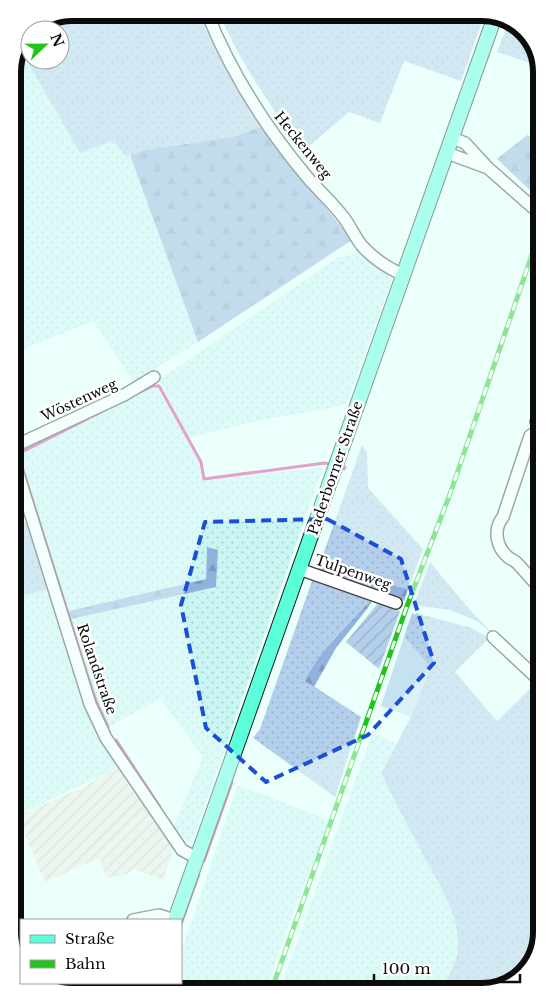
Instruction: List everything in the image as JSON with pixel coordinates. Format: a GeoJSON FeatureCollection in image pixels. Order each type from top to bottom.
{"type":"FeatureCollection","features":[{"type":"Feature","properties":{"kind":"main road","name":"Paderborner Straße"},"geometry":{"type":"LineString","coordinates":[[175,919],[493,22]]}},
{"type":"Feature","properties":{"kind":"street","name":"Heckenweg"},"geometry":{"type":"LineString","coordinates":[[210,21],[239,80],[263,120],[308,178],[344,218],[362,246],[384,266],[403,275]]}},
{"type":"Feature","properties":{"kind":"street"},"geometry":{"type":"LineString","coordinates":[[452,138],[465,142],[488,168],[533,208]]}},
{"type":"Feature","properties":{"kind":"street"},"geometry":{"type":"LineString","coordinates":[[447,153],[488,168]]}},
{"type":"Feature","properties":{"kind":"street","name":"Wöstenweg"},"geometry":{"type":"LineString","coordinates":[[21,443],[124,395],[154,377]]}},
{"type":"Feature","properties":{"kind":"street"},"geometry":{"type":"LineString","coordinates":[[533,432],[504,518],[499,523],[497,532],[498,542],[502,551],[509,559],[516,561],[533,580]]}},
{"type":"Feature","properties":{"kind":"street"},"geometry":{"type":"LineString","coordinates":[[526,449],[533,448]]}},
{"type":"Feature","properties":{"kind":"street","name":"Rolandstraße"},"geometry":{"type":"LineString","coordinates":[[21,483],[90,704],[106,738],[182,850],[197,858]]}},
{"type":"Feature","properties":{"kind":"street","name":"Tulpenweg"},"geometry":{"type":"LineString","coordinates":[[300,570],[396,603]]}},
{"type":"Feature","properties":{"kind":"street"},"geometry":{"type":"LineString","coordinates":[[493,637],[533,674]]}},
{"type":"Feature","properties":{"kind":"street"},"geometry":{"type":"LineString","coordinates":[[137,919],[159,914],[172,919]]}},
{"type":"Feature","properties":{"kind":"highlighted area"},"geometry":{"type":"Polygon","coordinates":[[[327,519],[401,559],[434,663],[368,735],[266,782],[206,728],[181,605],[205,522],[327,519]]]}},
{"type":"Feature","properties":{"kind":"shaded area"},"geometry":{"type":"Polygon","coordinates":[[[70,21],[202,21],[227,71],[260,127],[233,137],[144,150],[126,156],[113,141],[80,153],[32,70],[70,70],[70,21]]]}},
{"type":"Feature","properties":{"kind":"shaded area"},"geometry":{"type":"Polygon","coordinates":[[[223,21],[482,21],[461,81],[404,61],[380,123],[349,112],[302,152],[268,101],[223,21]]]}},
{"type":"Feature","properties":{"kind":"shaded area"},"geometry":{"type":"Polygon","coordinates":[[[506,28],[522,41],[532,64],[497,52],[506,28]]]}},
{"type":"Feature","properties":{"kind":"shaded area"},"geometry":{"type":"Polygon","coordinates":[[[21,70],[32,70],[80,153],[113,141],[126,156],[130,155],[198,342],[134,382],[93,321],[21,350],[21,70]]]}},
{"type":"Feature","properties":{"kind":"shaded area"},"geometry":{"type":"Polygon","coordinates":[[[357,253],[373,261],[392,279],[346,405],[262,420],[189,438],[159,380],[337,258],[357,253]]]}},
{"type":"Feature","properties":{"kind":"shaded area"},"geometry":{"type":"Polygon","coordinates":[[[156,386],[200,463],[203,481],[323,467],[192,842],[186,842],[174,826],[203,757],[160,698],[109,727],[97,700],[71,619],[216,587],[218,550],[207,548],[206,579],[69,611],[21,460],[21,450],[156,386]]]}},
{"type":"Feature","properties":{"kind":"shaded area"},"geometry":{"type":"Polygon","coordinates":[[[362,445],[367,452],[368,488],[423,549],[408,589],[319,566],[362,445]]]}},
{"type":"Feature","properties":{"kind":"shaded area"},"geometry":{"type":"Polygon","coordinates":[[[28,521],[48,589],[21,596],[21,524],[28,521]]]}},
{"type":"Feature","properties":{"kind":"shaded area"},"geometry":{"type":"Polygon","coordinates":[[[430,562],[469,609],[493,634],[477,621],[449,610],[414,605],[430,562]]]}},
{"type":"Feature","properties":{"kind":"shaded area"},"geometry":{"type":"Polygon","coordinates":[[[312,581],[370,601],[333,640],[306,681],[361,717],[335,797],[253,738],[260,729],[312,581]]]}},
{"type":"Feature","properties":{"kind":"shaded area"},"geometry":{"type":"Polygon","coordinates":[[[48,589],[85,706],[119,766],[21,814],[21,596],[48,589]]]}},
{"type":"Feature","properties":{"kind":"shaded area"},"geometry":{"type":"Polygon","coordinates":[[[378,603],[400,611],[379,669],[346,642],[378,603]]]}},
{"type":"Feature","properties":{"kind":"shaded area"},"geometry":{"type":"Polygon","coordinates":[[[412,613],[415,615],[416,613],[472,628],[489,638],[455,672],[497,721],[533,686],[532,939],[519,966],[510,974],[492,982],[445,983],[453,967],[458,950],[455,920],[446,898],[381,773],[411,717],[430,667],[404,637],[412,613]]]}},
{"type":"Feature","properties":{"kind":"shaded area"},"geometry":{"type":"Polygon","coordinates":[[[404,637],[430,667],[411,717],[381,706],[404,637]]]}},
{"type":"Feature","properties":{"kind":"shaded area"},"geometry":{"type":"Polygon","coordinates":[[[373,731],[396,744],[381,773],[448,901],[457,926],[458,946],[452,972],[445,983],[282,983],[373,731]]]}},
{"type":"Feature","properties":{"kind":"shaded area"},"geometry":{"type":"Polygon","coordinates":[[[119,766],[173,849],[163,880],[133,869],[132,872],[127,874],[107,878],[99,858],[45,882],[21,825],[21,814],[86,786],[119,766]]]}},
{"type":"Feature","properties":{"kind":"shaded area"},"geometry":{"type":"Polygon","coordinates":[[[238,785],[330,820],[288,926],[268,983],[183,983],[183,947],[238,785]]]}},
{"type":"Feature","properties":{"kind":"shaded area"},"geometry":{"type":"Polygon","coordinates":[[[532,939],[530,948],[519,966],[532,939]]]}},
{"type":"Feature","properties":{"kind":"green space"},"geometry":{"type":"Polygon","coordinates":[[[260,127],[352,240],[198,342],[130,155],[144,150],[233,137],[260,127]]]}},
{"type":"Feature","properties":{"kind":"green space"},"geometry":{"type":"Polygon","coordinates":[[[527,135],[533,137],[533,193],[497,159],[527,135]]]}},
{"type":"Feature","properties":{"kind":"green space"},"geometry":{"type":"Polygon","coordinates":[[[207,547],[218,550],[216,587],[71,619],[69,611],[206,579],[207,547]]]}},
{"type":"Feature","properties":{"kind":"green space"},"geometry":{"type":"Polygon","coordinates":[[[319,566],[408,589],[404,601],[318,572],[319,566]]]}},
{"type":"Feature","properties":{"kind":"green space"},"geometry":{"type":"Polygon","coordinates":[[[372,601],[367,609],[336,648],[314,687],[305,681],[326,649],[372,601]]]}},
{"type":"Feature","properties":{"kind":"waterway"},"geometry":{"type":"LineString","coordinates":[[134,395],[153,386],[159,386],[201,462],[204,479],[325,463],[330,464]]}},
{"type":"Feature","properties":{"kind":"waterway"},"geometry":{"type":"LineString","coordinates":[[21,452],[99,413]]}},
{"type":"Feature","properties":{"kind":"waterway"},"geometry":{"type":"LineString","coordinates":[[21,464],[86,671],[96,701],[108,727]]}},
{"type":"Feature","properties":{"kind":"waterway"},"geometry":{"type":"LineString","coordinates":[[343,467],[345,467],[344,469]]}},
{"type":"Feature","properties":{"kind":"waterway"},"geometry":{"type":"LineString","coordinates":[[116,740],[160,807]]}},
{"type":"Feature","properties":{"kind":"waterway"},"geometry":{"type":"LineString","coordinates":[[204,861],[232,782]]}},
{"type":"Feature","properties":{"kind":"waterway"},"geometry":{"type":"LineString","coordinates":[[182,921],[199,874]]}},
{"type":"Feature","properties":{"kind":"railway"},"geometry":{"type":"LineString","coordinates":[[274,983],[407,606],[450,494],[533,252]]}}]}
